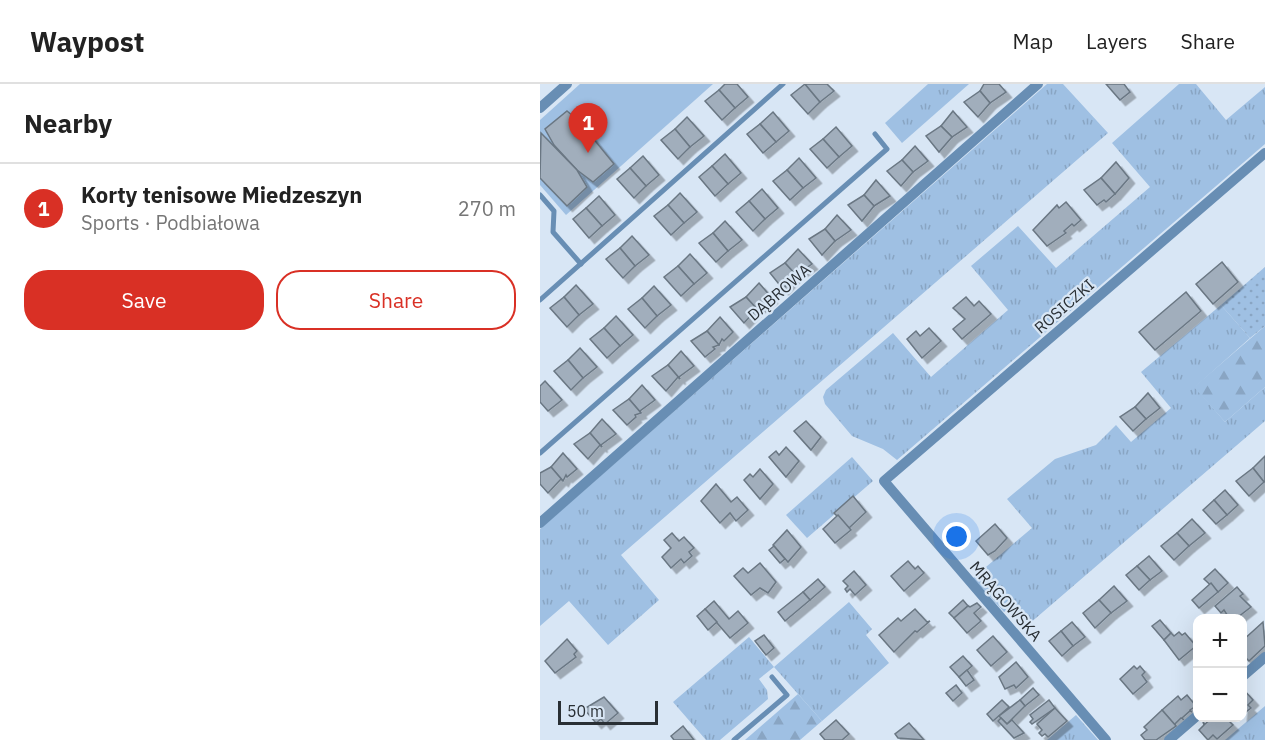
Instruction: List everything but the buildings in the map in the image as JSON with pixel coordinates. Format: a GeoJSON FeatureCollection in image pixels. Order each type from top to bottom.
{"type":"FeatureCollection","features":[{"type":"Feature","properties":{"kind":"street"},"geometry":{"type":"LineString","coordinates":[[540,108],[567,84]]}},
{"type":"Feature","properties":{"kind":"street","name":"DĄBROWA"},"geometry":{"type":"LineString","coordinates":[[540,524],[1038,84]]}},
{"type":"Feature","properties":{"kind":"street","name":"ROSICZKI"},"geometry":{"type":"LineString","coordinates":[[884,481],[1265,153]]}},
{"type":"Feature","properties":{"kind":"street","name":"MRĄGOWSKA"},"geometry":{"type":"LineString","coordinates":[[884,481],[1106,740]]}},
{"type":"Feature","properties":{"kind":"street"},"geometry":{"type":"LineString","coordinates":[[1247,673],[1265,657]]}},
{"type":"Feature","properties":{"kind":"street"},"geometry":{"type":"LineString","coordinates":[[1168,740],[1193,718]]}},
{"type":"Feature","properties":{"kind":"lane"},"geometry":{"type":"LineString","coordinates":[[540,300],[783,84]]}},
{"type":"Feature","properties":{"kind":"lane"},"geometry":{"type":"LineString","coordinates":[[540,453],[887,149],[875,134]]}},
{"type":"Feature","properties":{"kind":"lane"},"geometry":{"type":"LineString","coordinates":[[540,195],[554,211],[553,232],[581,264]]}},
{"type":"Feature","properties":{"kind":"lane"},"geometry":{"type":"LineString","coordinates":[[734,740],[787,695],[772,677]]}},
{"type":"Feature","properties":{"kind":"green space"},"geometry":{"type":"Polygon","coordinates":[[[580,84],[713,84],[566,215],[540,185],[540,120],[580,84]]]}},
{"type":"Feature","properties":{"kind":"green space"},"geometry":{"type":"Polygon","coordinates":[[[928,84],[969,84],[902,143],[885,123],[928,84]]]}},
{"type":"Feature","properties":{"kind":"green space"},"geometry":{"type":"Polygon","coordinates":[[[1047,84],[1063,84],[1108,133],[621,555],[659,600],[608,645],[569,601],[540,626],[540,529],[1047,84]]]}},
{"type":"Feature","properties":{"kind":"green space"},"geometry":{"type":"Polygon","coordinates":[[[1179,84],[1196,84],[1226,120],[1265,87],[1265,144],[897,460],[883,449],[852,436],[825,404],[823,397],[826,390],[893,333],[931,377],[1008,310],[971,266],[1018,226],[1056,268],[1150,187],[1112,143],[1179,84]]]}},
{"type":"Feature","properties":{"kind":"green space"},"geometry":{"type":"Polygon","coordinates":[[[1265,267],[1265,326],[1250,338],[1221,305],[1265,267]]]}},
{"type":"Feature","properties":{"kind":"green space"},"geometry":{"type":"Polygon","coordinates":[[[1221,305],[1250,338],[1195,387],[1225,422],[1265,387],[1265,421],[1029,624],[1014,605],[1004,612],[973,578],[1032,528],[1007,499],[1055,459],[1096,445],[1116,425],[1131,442],[1171,408],[1141,372],[1221,305]]]}},
{"type":"Feature","properties":{"kind":"green space"},"geometry":{"type":"Polygon","coordinates":[[[1265,326],[1265,387],[1225,422],[1194,387],[1265,326]]]}},
{"type":"Feature","properties":{"kind":"green space"},"geometry":{"type":"Polygon","coordinates":[[[852,457],[873,481],[807,538],[786,515],[852,457]]]}},
{"type":"Feature","properties":{"kind":"green space"},"geometry":{"type":"Polygon","coordinates":[[[849,602],[872,629],[866,635],[889,663],[822,721],[774,667],[849,602]]]}},
{"type":"Feature","properties":{"kind":"green space"},"geometry":{"type":"Polygon","coordinates":[[[749,637],[774,667],[759,679],[767,690],[768,699],[720,740],[706,740],[673,702],[749,637]]]}},
{"type":"Feature","properties":{"kind":"green space"},"geometry":{"type":"Polygon","coordinates":[[[798,694],[822,721],[800,740],[745,740],[798,694]]]}},
{"type":"Feature","properties":{"kind":"green space"},"geometry":{"type":"Polygon","coordinates":[[[1265,706],[1265,740],[1225,740],[1247,722],[1265,706]]]}},
{"type":"Feature","properties":{"kind":"green space"},"geometry":{"type":"Polygon","coordinates":[[[1076,715],[1098,740],[1047,740],[1076,715]]]}},
{"type":"Feature","properties":{"kind":"place","name":"Korty tenisowe Miedzeszyn"},"geometry":{"type":"Point","coordinates":[588,153]}}]}
